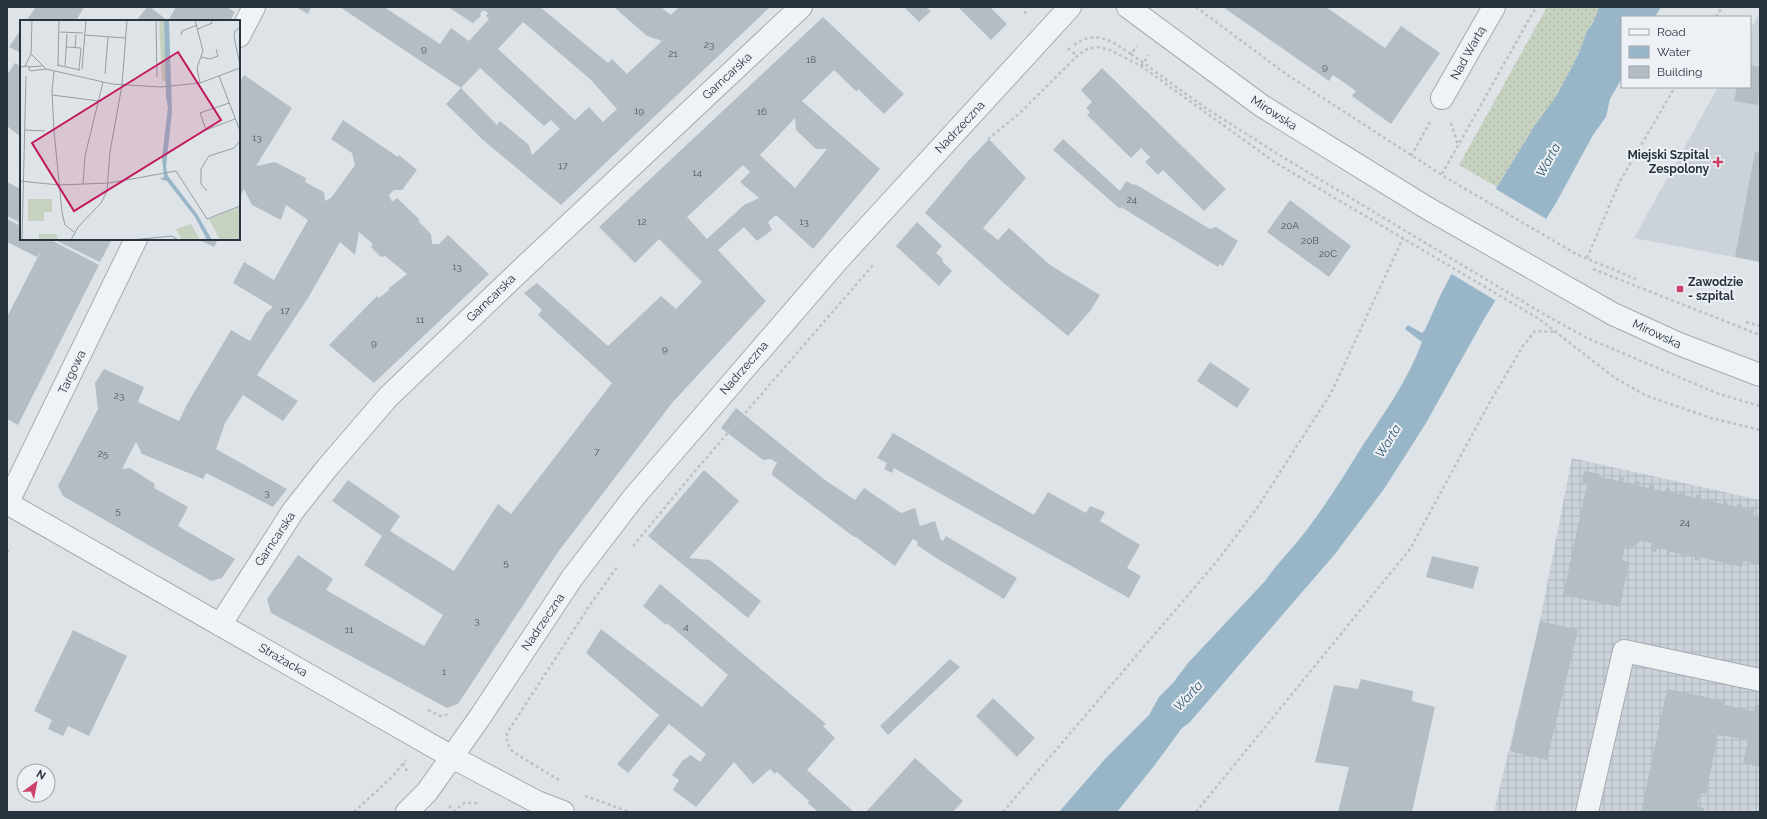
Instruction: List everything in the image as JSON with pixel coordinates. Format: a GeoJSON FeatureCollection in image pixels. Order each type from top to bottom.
{"type":"FeatureCollection","features":[{"type":"Feature","properties":{"kind":"street"},"geometry":{"type":"LineString","coordinates":[[240,34],[254,7]]}},
{"type":"Feature","properties":{"kind":"street","name":"Garncarska"},"geometry":{"type":"LineString","coordinates":[[220,625],[294,512],[327,468],[388,397],[534,257],[801,7]]}},
{"type":"Feature","properties":{"kind":"street","name":"Nadrzeczna"},"geometry":{"type":"LineString","coordinates":[[407,812],[427,792],[572,578],[634,497],[838,260],[1070,7]]}},
{"type":"Feature","properties":{"kind":"street","name":"Mirowska"},"geometry":{"type":"LineString","coordinates":[[1128,7],[1262,106],[1427,208],[1613,314],[1679,344],[1760,375]]}},
{"type":"Feature","properties":{"kind":"street","name":"Nad Wartą"},"geometry":{"type":"LineString","coordinates":[[1442,98],[1494,7]]}},
{"type":"Feature","properties":{"kind":"street","name":"Targowa"},"geometry":{"type":"LineString","coordinates":[[7,503],[136,240]]}},
{"type":"Feature","properties":{"kind":"street","name":"Strażacka"},"geometry":{"type":"LineString","coordinates":[[7,503],[452,756],[537,802],[563,812]]}},
{"type":"Feature","properties":{"kind":"street"},"geometry":{"type":"LineString","coordinates":[[1587,812],[1624,651],[1760,680]]}},
{"type":"Feature","properties":{"kind":"path"},"geometry":{"type":"LineString","coordinates":[[1196,7],[1286,74],[1411,156],[1576,254],[1636,279]]}},
{"type":"Feature","properties":{"kind":"path"},"geometry":{"type":"LineString","coordinates":[[1442,174],[1536,7]]}},
{"type":"Feature","properties":{"kind":"path"},"geometry":{"type":"LineString","coordinates":[[1717,16],[1722,7]]}},
{"type":"Feature","properties":{"kind":"path"},"geometry":{"type":"LineString","coordinates":[[1131,54],[1151,25]]}},
{"type":"Feature","properties":{"kind":"path"},"geometry":{"type":"LineString","coordinates":[[1064,54],[1076,43],[1088,37],[1100,37],[1131,54],[1204,107],[1281,156],[1542,313],[1587,338],[1719,394],[1760,406]]}},
{"type":"Feature","properties":{"kind":"path"},"geometry":{"type":"LineString","coordinates":[[985,141],[1020,113],[1077,56],[1087,49],[1099,47],[1110,50],[1141,66],[1276,163],[1539,319],[1615,378],[1647,396],[1711,418],[1760,430]]}},
{"type":"Feature","properties":{"kind":"path"},"geometry":{"type":"LineString","coordinates":[[1587,258],[1620,181],[1674,88]]}},
{"type":"Feature","properties":{"kind":"path"},"geometry":{"type":"LineString","coordinates":[[1411,156],[1442,98]]}},
{"type":"Feature","properties":{"kind":"path"},"geometry":{"type":"LineString","coordinates":[[1003,812],[1218,560],[1257,508],[1331,393],[1403,238]]}},
{"type":"Feature","properties":{"kind":"path"},"geometry":{"type":"LineString","coordinates":[[631,548],[695,471],[875,262]]}},
{"type":"Feature","properties":{"kind":"path"},"geometry":{"type":"LineString","coordinates":[[1586,267],[1760,335]]}},
{"type":"Feature","properties":{"kind":"path"},"geometry":{"type":"LineString","coordinates":[[1746,322],[1760,326]]}},
{"type":"Feature","properties":{"kind":"path"},"geometry":{"type":"LineString","coordinates":[[1196,812],[1410,549],[1491,400],[1523,346],[1534,331],[1557,332]]}},
{"type":"Feature","properties":{"kind":"path"},"geometry":{"type":"LineString","coordinates":[[7,552],[11,547]]}},
{"type":"Feature","properties":{"kind":"path"},"geometry":{"type":"LineString","coordinates":[[564,783],[513,752],[507,743],[508,733],[590,605],[621,561]]}},
{"type":"Feature","properties":{"kind":"path"},"geometry":{"type":"LineString","coordinates":[[427,710],[441,716],[452,713]]}},
{"type":"Feature","properties":{"kind":"path"},"geometry":{"type":"LineString","coordinates":[[583,794],[630,812]]}},
{"type":"Feature","properties":{"kind":"shaded area","name":"Miejski Szpital Zespolony"},"geometry":{"type":"Polygon","coordinates":[[[1760,12],[1760,262],[1634,238],[1717,88],[1751,88],[1751,28],[1760,12]]]}},
{"type":"Feature","properties":{"kind":"shaded area"},"geometry":{"type":"Polygon","coordinates":[[[1572,458],[1760,500],[1760,812],[1494,812],[1540,621],[1572,458]]]}},
{"type":"Feature","properties":{"kind":"green space"},"geometry":{"type":"Polygon","coordinates":[[[1547,7],[1599,7],[1594,21],[1587,31],[1578,55],[1557,95],[1535,125],[1497,187],[1459,165],[1547,7]]]}},
{"type":"Feature","properties":{"kind":"water","name":"Warta"},"geometry":{"type":"Polygon","coordinates":[[[1599,7],[1661,7],[1656,16],[1621,16],[1621,80],[1610,99],[1606,117],[1593,135],[1556,203],[1484,319],[1426,423],[1384,489],[1335,554],[1190,722],[1182,728],[1117,812],[1059,812],[1105,759],[1149,715],[1159,697],[1173,683],[1188,663],[1265,581],[1318,515],[1396,395],[1410,369],[1422,342],[1405,329],[1408,325],[1422,333],[1425,330],[1440,296],[1497,187],[1535,125],[1557,95],[1578,55],[1587,31],[1594,21],[1599,7]]]}},
{"type":"Feature","properties":{"kind":"pier"},"geometry":{"type":"Polygon","coordinates":[[[1494,188],[1548,220],[1498,302],[1450,273],[1494,188]]]}},
{"type":"Feature","properties":{"kind":"building"},"geometry":{"type":"Polygon","coordinates":[[[36,7],[84,7],[77,20],[27,20],[36,7]]]}},
{"type":"Feature","properties":{"kind":"building"},"geometry":{"type":"Polygon","coordinates":[[[147,7],[150,7],[167,20],[137,20],[147,7]]]}},
{"type":"Feature","properties":{"kind":"building"},"geometry":{"type":"Polygon","coordinates":[[[176,7],[227,7],[235,12],[231,20],[169,20],[176,7]]]}},
{"type":"Feature","properties":{"kind":"building"},"geometry":{"type":"Polygon","coordinates":[[[296,7],[311,7],[308,14],[296,7]]]}},
{"type":"Feature","properties":{"kind":"building"},"geometry":{"type":"Polygon","coordinates":[[[340,7],[384,7],[440,44],[451,28],[469,41],[489,19],[486,16],[488,13],[483,10],[480,14],[481,16],[473,23],[448,7],[540,7],[608,63],[612,59],[627,74],[662,41],[647,36],[614,7],[661,7],[671,15],[679,7],[770,7],[561,205],[483,140],[446,104],[461,88],[340,7]],[[523,22],[498,49],[575,120],[589,107],[603,122],[617,109],[590,79],[523,22]],[[480,68],[461,88],[497,125],[500,121],[529,145],[532,155],[560,129],[551,120],[544,126],[480,68]]]}},
{"type":"Feature","properties":{"kind":"building"},"geometry":{"type":"Polygon","coordinates":[[[904,7],[926,7],[931,11],[919,22],[904,7]]]}},
{"type":"Feature","properties":{"kind":"building"},"geometry":{"type":"Polygon","coordinates":[[[958,7],[990,7],[1007,24],[991,40],[958,7]]]}},
{"type":"Feature","properties":{"kind":"building"},"geometry":{"type":"Polygon","coordinates":[[[1223,7],[1326,7],[1385,48],[1401,26],[1440,53],[1391,124],[1352,96],[1356,91],[1333,75],[1329,81],[1223,7]]]}},
{"type":"Feature","properties":{"kind":"building"},"geometry":{"type":"Polygon","coordinates":[[[823,17],[904,94],[884,114],[858,89],[857,92],[834,70],[802,101],[880,169],[813,249],[776,215],[768,222],[772,230],[757,241],[744,227],[718,250],[766,301],[672,403],[558,552],[458,704],[447,708],[271,613],[267,599],[298,555],[333,579],[326,590],[424,646],[443,615],[364,565],[382,536],[332,501],[348,480],[400,516],[390,531],[454,571],[498,504],[511,514],[612,383],[538,315],[542,310],[524,293],[537,283],[608,346],[661,296],[676,309],[702,282],[659,239],[635,263],[599,227],[823,17]],[[795,118],[760,155],[795,188],[827,149],[816,149],[796,130],[795,118]],[[743,165],[687,217],[707,239],[744,205],[759,198],[740,182],[750,172],[743,165]]]}},
{"type":"Feature","properties":{"kind":"building"},"geometry":{"type":"Polygon","coordinates":[[[20,30],[20,52],[9,47],[20,30]]]}},
{"type":"Feature","properties":{"kind":"building"},"geometry":{"type":"Polygon","coordinates":[[[15,63],[20,66],[20,136],[7,126],[7,75],[15,63]]]}},
{"type":"Feature","properties":{"kind":"building"},"geometry":{"type":"Polygon","coordinates":[[[1751,65],[1760,67],[1758,105],[1734,101],[1737,88],[1751,88],[1751,65]]]}},
{"type":"Feature","properties":{"kind":"building"},"geometry":{"type":"Polygon","coordinates":[[[1102,68],[1226,189],[1204,211],[1163,170],[1158,175],[1145,162],[1150,157],[1141,148],[1131,158],[1087,115],[1090,112],[1086,108],[1092,102],[1081,90],[1102,68]]]}},
{"type":"Feature","properties":{"kind":"building"},"geometry":{"type":"Polygon","coordinates":[[[244,75],[292,108],[256,166],[275,162],[306,178],[305,182],[324,192],[325,201],[331,198],[355,165],[352,153],[331,139],[343,120],[398,157],[399,155],[417,170],[402,190],[394,190],[389,195],[392,202],[397,198],[419,219],[419,222],[431,234],[432,244],[439,244],[448,235],[489,274],[374,383],[329,345],[377,296],[379,298],[407,274],[385,256],[381,257],[371,247],[373,244],[359,232],[355,255],[340,242],[308,298],[257,375],[298,401],[283,421],[243,395],[225,423],[216,449],[287,489],[273,507],[206,473],[203,479],[142,454],[136,442],[122,469],[130,468],[155,484],[154,488],[188,507],[178,526],[235,559],[222,578],[211,581],[63,496],[58,486],[98,409],[95,383],[104,369],[144,387],[138,402],[179,421],[186,406],[231,330],[250,341],[266,313],[273,307],[233,283],[244,262],[274,280],[308,220],[286,205],[281,220],[252,205],[244,189],[240,197],[240,81],[244,75]]]}},
{"type":"Feature","properties":{"kind":"building"},"geometry":{"type":"Polygon","coordinates":[[[989,139],[1026,178],[983,228],[998,240],[1009,228],[1050,265],[1100,295],[1091,310],[1068,336],[1006,285],[925,213],[968,161],[989,139]]]}},
{"type":"Feature","properties":{"kind":"building"},"geometry":{"type":"Polygon","coordinates":[[[1063,139],[1120,191],[1126,181],[1134,185],[1135,184],[1210,229],[1216,227],[1238,241],[1223,266],[1220,264],[1218,267],[1121,207],[1120,209],[1053,150],[1063,139]]]}},
{"type":"Feature","properties":{"kind":"building"},"geometry":{"type":"Polygon","coordinates":[[[1755,152],[1760,153],[1760,262],[1735,257],[1755,152]]]}},
{"type":"Feature","properties":{"kind":"building"},"geometry":{"type":"Polygon","coordinates":[[[7,182],[20,188],[20,222],[7,216],[7,182]]]}},
{"type":"Feature","properties":{"kind":"building"},"geometry":{"type":"Polygon","coordinates":[[[1290,200],[1351,246],[1329,277],[1267,232],[1290,200]]]}},
{"type":"Feature","properties":{"kind":"building"},"geometry":{"type":"Polygon","coordinates":[[[7,219],[20,226],[20,240],[51,240],[99,265],[18,425],[7,419],[7,317],[42,249],[37,257],[7,242],[7,219]]]}},
{"type":"Feature","properties":{"kind":"building"},"geometry":{"type":"Polygon","coordinates":[[[917,222],[942,246],[936,253],[943,259],[942,261],[952,271],[939,286],[896,246],[917,222]]]}},
{"type":"Feature","properties":{"kind":"building"},"geometry":{"type":"Polygon","coordinates":[[[55,240],[111,240],[100,262],[55,240]]]}},
{"type":"Feature","properties":{"kind":"building"},"geometry":{"type":"Polygon","coordinates":[[[200,240],[218,240],[214,247],[200,240]]]}},
{"type":"Feature","properties":{"kind":"building"},"geometry":{"type":"Polygon","coordinates":[[[1210,362],[1250,389],[1237,408],[1197,381],[1210,362]]]}},
{"type":"Feature","properties":{"kind":"building"},"geometry":{"type":"Polygon","coordinates":[[[736,408],[825,480],[855,500],[864,488],[901,513],[915,508],[920,526],[935,521],[941,540],[943,541],[946,536],[1017,578],[1004,599],[933,556],[917,545],[918,542],[913,539],[895,566],[854,537],[772,475],[777,463],[771,459],[763,460],[721,428],[736,408]]]}},
{"type":"Feature","properties":{"kind":"building"},"geometry":{"type":"Polygon","coordinates":[[[893,433],[1034,515],[1048,492],[1086,513],[1090,506],[1105,512],[1100,521],[1140,545],[1127,568],[1141,576],[1129,598],[894,468],[892,473],[884,469],[887,463],[877,458],[893,433]]]}},
{"type":"Feature","properties":{"kind":"building"},"geometry":{"type":"Polygon","coordinates":[[[704,470],[739,501],[689,558],[710,560],[761,601],[748,618],[648,536],[704,470]]]}},
{"type":"Feature","properties":{"kind":"building"},"geometry":{"type":"Polygon","coordinates":[[[1584,471],[1600,474],[1600,477],[1619,481],[1620,477],[1624,478],[1623,482],[1634,484],[1635,481],[1640,482],[1639,486],[1649,488],[1650,484],[1654,485],[1654,489],[1665,492],[1666,488],[1670,488],[1669,492],[1680,494],[1680,491],[1685,492],[1684,495],[1696,498],[1696,494],[1700,495],[1700,499],[1710,501],[1711,498],[1714,499],[1714,502],[1724,504],[1724,501],[1728,502],[1727,505],[1737,507],[1737,504],[1742,505],[1742,508],[1750,510],[1751,506],[1755,507],[1753,516],[1760,518],[1760,565],[1743,561],[1742,567],[1699,557],[1698,561],[1694,560],[1695,557],[1685,555],[1684,558],[1680,556],[1681,554],[1670,552],[1669,555],[1666,555],[1667,550],[1657,548],[1656,552],[1651,551],[1652,543],[1641,541],[1631,548],[1625,546],[1622,560],[1629,562],[1620,607],[1563,595],[1587,484],[1582,483],[1584,471]]]}},
{"type":"Feature","properties":{"kind":"building"},"geometry":{"type":"Polygon","coordinates":[[[1432,556],[1479,567],[1473,589],[1426,577],[1432,556]]]}},
{"type":"Feature","properties":{"kind":"building"},"geometry":{"type":"Polygon","coordinates":[[[660,584],[826,724],[823,726],[835,738],[807,770],[854,812],[818,812],[808,803],[809,801],[777,772],[775,774],[770,769],[753,784],[734,762],[696,807],[673,790],[679,780],[672,775],[683,760],[691,755],[700,762],[706,754],[669,724],[628,773],[617,764],[659,715],[586,653],[601,629],[702,707],[728,675],[667,623],[666,625],[643,606],[660,584]]]}},
{"type":"Feature","properties":{"kind":"building"},"geometry":{"type":"Polygon","coordinates":[[[1540,621],[1578,630],[1547,760],[1510,751],[1540,621]]]}},
{"type":"Feature","properties":{"kind":"building"},"geometry":{"type":"Polygon","coordinates":[[[73,630],[127,656],[89,736],[68,726],[63,736],[48,729],[52,720],[34,711],[73,630]]]}},
{"type":"Feature","properties":{"kind":"building"},"geometry":{"type":"Polygon","coordinates":[[[950,659],[960,667],[888,735],[880,726],[950,659]]]}},
{"type":"Feature","properties":{"kind":"building"},"geometry":{"type":"Polygon","coordinates":[[[1361,679],[1413,691],[1412,701],[1435,707],[1412,812],[1338,812],[1349,767],[1315,762],[1334,685],[1358,689],[1361,679]]]}},
{"type":"Feature","properties":{"kind":"building"},"geometry":{"type":"Polygon","coordinates":[[[1667,689],[1725,701],[1724,705],[1754,711],[1755,704],[1760,705],[1760,767],[1743,763],[1748,740],[1718,735],[1706,794],[1700,793],[1697,806],[1704,808],[1704,812],[1641,812],[1667,689]]]}},
{"type":"Feature","properties":{"kind":"building"},"geometry":{"type":"Polygon","coordinates":[[[993,698],[1035,738],[1017,757],[976,716],[993,698]]]}},
{"type":"Feature","properties":{"kind":"building"},"geometry":{"type":"Polygon","coordinates":[[[915,758],[963,801],[953,812],[866,812],[915,758]]]}},
{"type":"Feature","properties":{"kind":"place","name":"Miejski Szpital Zespolony"},"geometry":{"type":"Point","coordinates":[1718,162]}},
{"type":"Feature","properties":{"kind":"place","name":"Zawodzie - szpital"},"geometry":{"type":"Point","coordinates":[1680,289]}}]}
